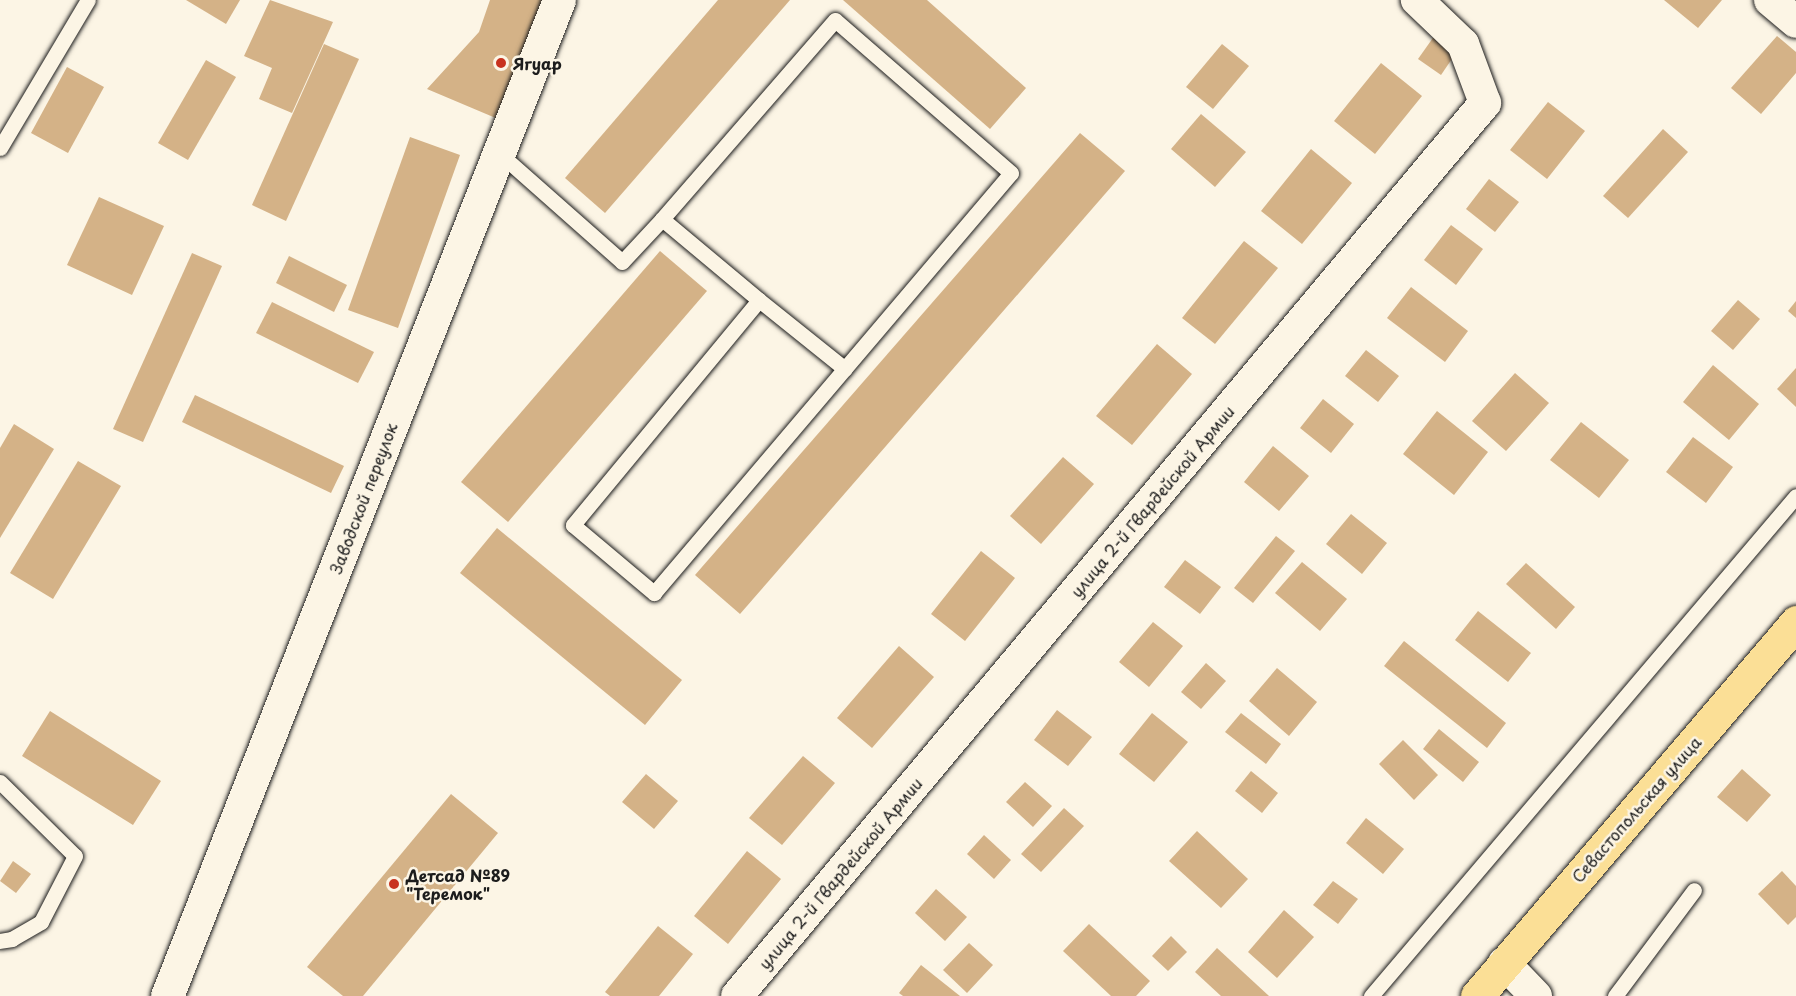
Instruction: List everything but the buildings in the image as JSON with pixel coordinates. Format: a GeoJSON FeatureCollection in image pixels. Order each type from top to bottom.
{"type":"FeatureCollection","features":[{"type":"Feature","properties":{"kind":"main road","name":"Севастопольская улица"},"geometry":{"type":"LineString","coordinates":[[1477,996],[1796,622]]}},
{"type":"Feature","properties":{"kind":"street","name":"Заводской переулок"},"geometry":{"type":"LineString","coordinates":[[167,996],[559,0]]}},
{"type":"Feature","properties":{"kind":"street","name":"улица 2-й Гвардейской Армии"},"geometry":{"type":"LineString","coordinates":[[737,996],[1485,103],[1463,44],[1417,0]]}},
{"type":"Feature","properties":{"kind":"street"},"geometry":{"type":"LineString","coordinates":[[1770,0],[1796,22]]}},
{"type":"Feature","properties":{"kind":"street"},"geometry":{"type":"LineString","coordinates":[[1504,963],[1536,996]]}},
{"type":"Feature","properties":{"kind":"lane"},"geometry":{"type":"LineString","coordinates":[[0,147],[88,0]]}},
{"type":"Feature","properties":{"kind":"lane"},"geometry":{"type":"LineString","coordinates":[[499,153],[622,262],[835,20],[1011,173],[654,593],[573,525],[759,300]]}},
{"type":"Feature","properties":{"kind":"lane"},"geometry":{"type":"LineString","coordinates":[[662,219],[844,369]]}},
{"type":"Feature","properties":{"kind":"lane"},"geometry":{"type":"LineString","coordinates":[[1371,996],[1796,496]]}},
{"type":"Feature","properties":{"kind":"lane"},"geometry":{"type":"LineString","coordinates":[[0,782],[75,856],[41,922],[12,939],[0,941]]}},
{"type":"Feature","properties":{"kind":"lane"},"geometry":{"type":"LineString","coordinates":[[1615,996],[1694,890]]}},
{"type":"Feature","properties":{"kind":"place","name":"Ягуар"},"geometry":{"type":"Point","coordinates":[501,63]}},
{"type":"Feature","properties":{"kind":"place","name":"Детсад №89 \"Теремок\""},"geometry":{"type":"Point","coordinates":[394,884]}}]}
